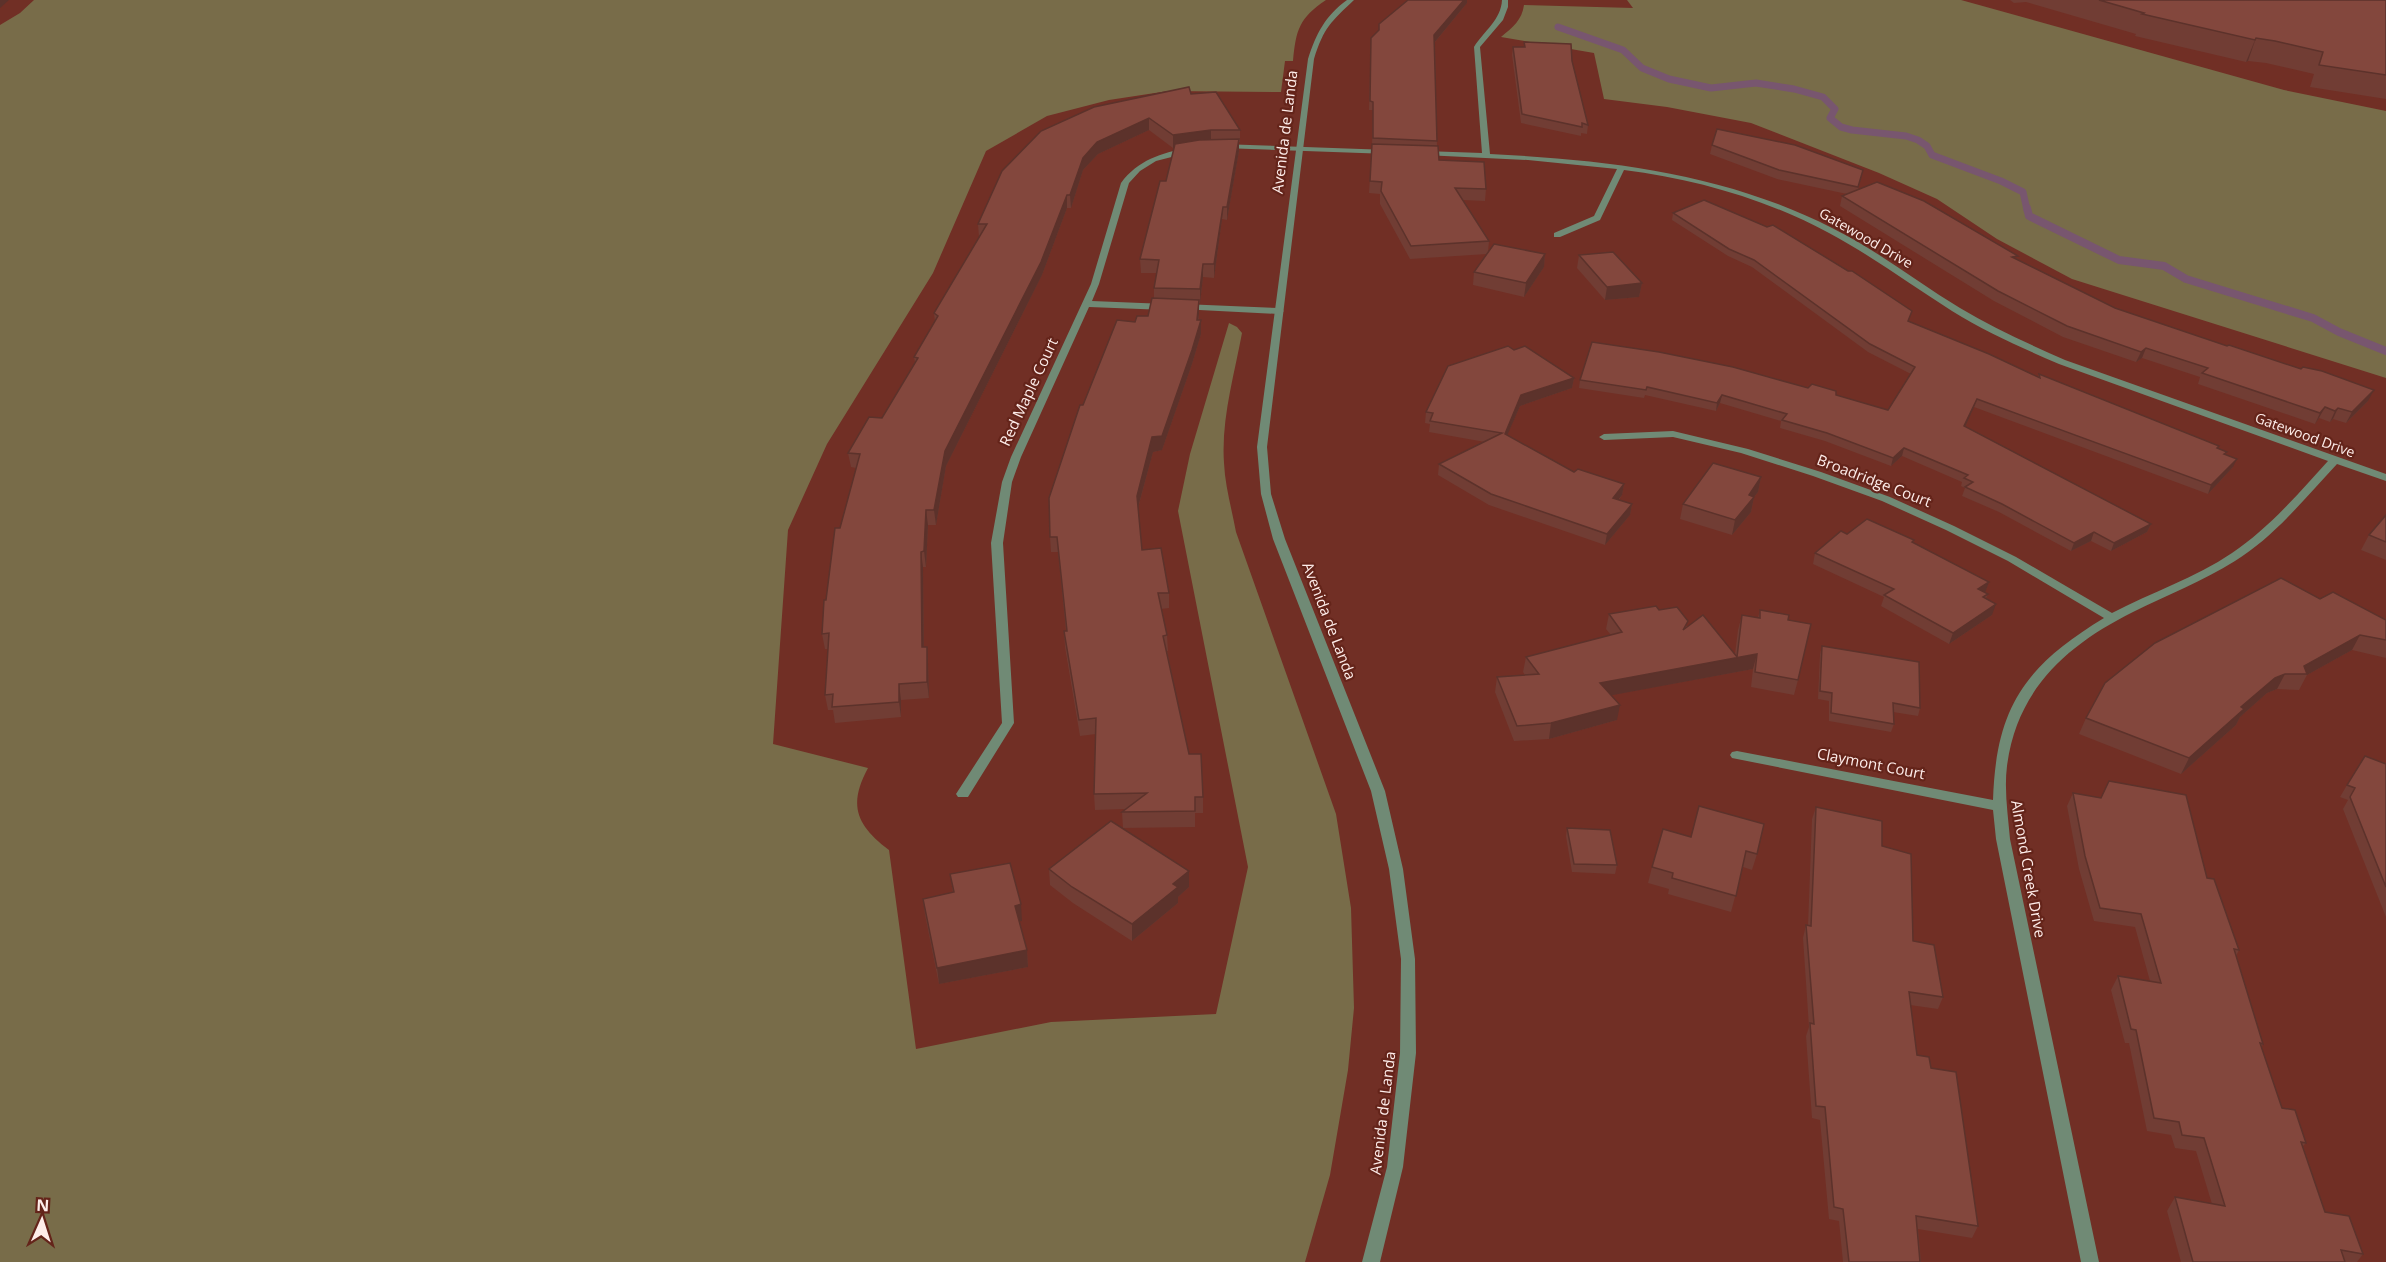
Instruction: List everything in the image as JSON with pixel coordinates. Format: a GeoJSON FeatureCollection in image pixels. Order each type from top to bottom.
{"type":"FeatureCollection","features":[{"type":"Feature","properties":{"kind":"street","name":"Avenida de Landa"},"geometry":{"type":"LineString","coordinates":[[1351,0],[1329,17],[1320,29],[1311,60],[1262,447],[1266,494],[1279,538],[1378,791],[1396,869],[1408,959],[1408,1053],[1395,1167],[1371,1262]]}},
{"type":"Feature","properties":{"kind":"street"},"geometry":{"type":"LineString","coordinates":[[1486,156],[1477,47],[1506,11],[1505,0]]}},
{"type":"Feature","properties":{"kind":"street","name":"Red Maple Court"},"geometry":{"type":"LineString","coordinates":[[963,794],[1008,723],[997,543],[1007,482],[1016,457],[1095,284],[1125,183],[1132,172],[1147,162],[1166,154],[1205,147],[1299,148]]}},
{"type":"Feature","properties":{"kind":"street"},"geometry":{"type":"LineString","coordinates":[[1299,148],[1395,152]]}},
{"type":"Feature","properties":{"kind":"street","name":"Gatewood Drive"},"geometry":{"type":"LineString","coordinates":[[1418,153],[1577,160],[1622,166],[1714,185],[1792,212],[1829,230],[1974,320],[2016,342],[2062,362],[2386,478]]}},
{"type":"Feature","properties":{"kind":"street"},"geometry":{"type":"LineString","coordinates":[[1557,235],[1596,218],[1622,166]]}},
{"type":"Feature","properties":{"kind":"street"},"geometry":{"type":"LineString","coordinates":[[1086,304],[1279,311]]}},
{"type":"Feature","properties":{"kind":"street","name":"Broadridge Court"},"geometry":{"type":"LineString","coordinates":[[1604,437],[1672,434],[1744,451],[1817,474],[1886,499],[1950,528],[2012,559],[2112,618]]}},
{"type":"Feature","properties":{"kind":"street","name":"Almond Creek Drive"},"geometry":{"type":"LineString","coordinates":[[2090,1262],[2003,839],[1998,806],[1998,779],[2006,734],[2021,698],[2045,666],[2076,640],[2112,618],[2231,559],[2259,539],[2335,460]]}},
{"type":"Feature","properties":{"kind":"street","name":"Claymont Court"},"geometry":{"type":"LineString","coordinates":[[1737,755],[1998,806]]}},
{"type":"Feature","properties":{"kind":"shaded area"},"geometry":{"type":"Polygon","coordinates":[[[34,0],[1326,0],[1304,19],[1300,26],[1293,61],[1285,61],[1281,92],[1168,91],[1109,100],[1047,116],[986,151],[933,273],[827,444],[788,530],[773,744],[868,768],[858,793],[857,804],[859,814],[869,832],[889,850],[916,1049],[1051,1022],[1216,1014],[1248,867],[1178,511],[1190,454],[1229,323],[1237,327],[1242,333],[1224,431],[1225,472],[1229,498],[1236,532],[1336,814],[1351,908],[1354,1008],[1348,1070],[1330,1175],[1305,1262],[0,1262],[0,25],[20,13],[34,0]]]}},
{"type":"Feature","properties":{"kind":"shaded area"},"geometry":{"type":"Polygon","coordinates":[[[1627,0],[1961,0],[2284,90],[2386,111],[2386,378],[2072,279],[1997,239],[1937,199],[1879,173],[1751,123],[1667,107],[1604,99],[1594,53],[1501,37],[1519,19],[1524,5],[1633,8],[1627,0]]]}},
{"type":"Feature","properties":{"kind":"building"},"geometry":{"type":"Polygon","coordinates":[[[1408,0],[1464,0],[1434,35],[1437,141],[1373,138],[1373,102],[1370,101],[1371,38],[1379,30],[1379,24],[1408,0]]]}},
{"type":"Feature","properties":{"kind":"building"},"geometry":{"type":"Polygon","coordinates":[[[2099,0],[2386,0],[2386,75],[2319,65],[2323,52],[2275,41],[2256,38],[2255,40],[2142,14],[2144,13],[2099,0]]]}},
{"type":"Feature","properties":{"kind":"building"},"geometry":{"type":"Polygon","coordinates":[[[1524,42],[1571,44],[1572,61],[1588,125],[1582,123],[1582,127],[1522,114],[1513,47],[1525,47],[1524,42]]]}},
{"type":"Feature","properties":{"kind":"building"},"geometry":{"type":"Polygon","coordinates":[[[1189,87],[1191,94],[1216,92],[1240,130],[1211,130],[1173,135],[1149,118],[1097,142],[1083,158],[1070,195],[1067,195],[1041,262],[945,451],[934,510],[926,510],[924,551],[921,552],[922,647],[927,647],[927,682],[899,684],[899,702],[832,707],[833,694],[825,695],[829,633],[822,634],[824,600],[826,600],[835,528],[840,528],[860,454],[848,453],[869,417],[882,418],[918,358],[914,357],[938,316],[934,313],[987,224],[978,224],[1002,171],[1041,131],[1094,107],[1189,87]]]}},
{"type":"Feature","properties":{"kind":"building"},"geometry":{"type":"Polygon","coordinates":[[[1717,129],[1795,145],[1863,170],[1858,187],[1779,170],[1712,145],[1717,129]]]}},
{"type":"Feature","properties":{"kind":"building"},"geometry":{"type":"Polygon","coordinates":[[[1239,139],[1227,207],[1223,207],[1214,264],[1203,264],[1200,289],[1154,288],[1159,260],[1140,259],[1160,181],[1166,181],[1175,144],[1199,140],[1239,139]]]}},
{"type":"Feature","properties":{"kind":"building"},"geometry":{"type":"Polygon","coordinates":[[[1372,144],[1438,146],[1439,160],[1484,162],[1486,189],[1455,188],[1489,241],[1411,246],[1381,191],[1382,182],[1370,181],[1372,144]]]}},
{"type":"Feature","properties":{"kind":"building"},"geometry":{"type":"Polygon","coordinates":[[[1877,182],[1924,201],[2018,256],[2012,257],[2115,308],[2227,346],[2301,369],[2303,367],[2322,371],[2374,390],[2352,412],[2338,408],[2335,411],[2325,407],[2320,413],[2202,373],[2208,368],[2146,348],[2141,352],[2067,326],[1998,291],[1842,196],[1877,182]]]}},
{"type":"Feature","properties":{"kind":"building"},"geometry":{"type":"Polygon","coordinates":[[[1704,200],[1767,227],[1773,225],[1848,271],[1852,271],[1912,311],[1908,321],[1989,354],[2040,378],[2039,374],[2219,446],[2217,448],[2227,452],[2224,454],[2237,459],[2211,485],[1977,399],[1964,426],[2151,524],[2114,543],[2094,532],[2074,543],[1965,487],[1973,482],[1964,478],[1968,475],[1904,448],[1893,458],[1827,433],[1782,420],[1787,414],[1722,395],[1717,403],[1647,387],[1646,390],[1580,380],[1592,342],[1659,352],[1733,367],[1808,388],[1812,384],[1836,391],[1836,395],[1888,410],[1915,367],[1870,344],[1754,260],[1729,249],[1673,213],[1704,200]]]}},
{"type":"Feature","properties":{"kind":"building"},"geometry":{"type":"Polygon","coordinates":[[[1494,244],[1545,254],[1526,283],[1474,272],[1494,244]]]}},
{"type":"Feature","properties":{"kind":"building"},"geometry":{"type":"Polygon","coordinates":[[[1613,252],[1642,283],[1607,287],[1579,255],[1613,252]]]}},
{"type":"Feature","properties":{"kind":"building"},"geometry":{"type":"Polygon","coordinates":[[[1152,298],[1199,300],[1197,320],[1201,320],[1192,350],[1162,436],[1152,437],[1137,496],[1142,550],[1161,548],[1169,593],[1158,593],[1167,635],[1163,636],[1189,754],[1201,754],[1203,797],[1195,797],[1195,811],[1122,812],[1147,793],[1094,794],[1096,718],[1079,720],[1064,631],[1067,631],[1057,537],[1050,537],[1049,498],[1080,405],[1083,405],[1117,320],[1135,322],[1137,316],[1148,316],[1152,298]]]}},
{"type":"Feature","properties":{"kind":"building"},"geometry":{"type":"Polygon","coordinates":[[[1508,346],[1514,350],[1525,346],[1574,378],[1521,395],[1505,434],[1574,472],[1578,469],[1624,484],[1613,498],[1632,504],[1607,534],[1491,494],[1439,464],[1502,433],[1430,421],[1433,413],[1426,412],[1448,366],[1508,346]]]}},
{"type":"Feature","properties":{"kind":"building"},"geometry":{"type":"Polygon","coordinates":[[[1713,463],[1761,477],[1749,495],[1754,497],[1735,520],[1683,504],[1713,463]]]}},
{"type":"Feature","properties":{"kind":"building"},"geometry":{"type":"Polygon","coordinates":[[[2386,515],[2386,542],[2369,535],[2386,515]]]}},
{"type":"Feature","properties":{"kind":"building"},"geometry":{"type":"Polygon","coordinates":[[[1867,519],[1914,540],[1912,542],[1989,582],[1978,589],[1988,594],[1983,597],[1996,604],[1953,633],[1884,595],[1894,589],[1815,553],[1841,531],[1847,534],[1867,519]]]}},
{"type":"Feature","properties":{"kind":"building"},"geometry":{"type":"Polygon","coordinates":[[[2281,578],[2320,599],[2333,592],[2386,620],[2386,640],[2360,635],[2304,666],[2307,674],[2285,674],[2275,678],[2241,707],[2244,709],[2189,758],[2086,718],[2105,683],[2155,643],[2281,578]]]}},
{"type":"Feature","properties":{"kind":"building"},"geometry":{"type":"Polygon","coordinates":[[[1656,606],[1659,610],[1677,607],[1688,621],[1683,630],[1703,615],[1737,657],[1742,615],[1760,618],[1760,610],[1789,615],[1788,620],[1811,624],[1798,680],[1755,672],[1757,654],[1600,683],[1620,705],[1551,723],[1517,726],[1497,677],[1539,674],[1526,657],[1622,632],[1609,614],[1656,606]]]}},
{"type":"Feature","properties":{"kind":"building"},"geometry":{"type":"Polygon","coordinates":[[[1822,646],[1919,662],[1920,708],[1893,703],[1894,724],[1831,713],[1832,693],[1820,691],[1822,646]]]}},
{"type":"Feature","properties":{"kind":"building"},"geometry":{"type":"Polygon","coordinates":[[[2365,756],[2386,764],[2386,887],[2350,797],[2355,788],[2347,785],[2365,756]]]}},
{"type":"Feature","properties":{"kind":"building"},"geometry":{"type":"Polygon","coordinates":[[[2109,781],[2186,795],[2207,878],[2214,879],[2239,950],[2234,949],[2263,1044],[2260,1043],[2282,1108],[2295,1110],[2306,1143],[2301,1142],[2325,1212],[2349,1216],[2363,1254],[2341,1250],[2345,1262],[2193,1262],[2175,1197],[2225,1206],[2204,1138],[2182,1135],[2179,1122],[2154,1118],[2136,1030],[2131,1029],[2118,976],[2161,983],[2141,914],[2100,908],[2085,856],[2073,793],[2101,798],[2109,781]]]}},
{"type":"Feature","properties":{"kind":"building"},"geometry":{"type":"Polygon","coordinates":[[[1699,806],[1764,824],[1757,854],[1746,851],[1736,896],[1672,878],[1673,873],[1652,867],[1663,829],[1691,837],[1699,806]]]}},
{"type":"Feature","properties":{"kind":"building"},"geometry":{"type":"Polygon","coordinates":[[[1816,807],[1882,821],[1882,846],[1911,854],[1913,941],[1934,945],[1943,997],[1909,992],[1917,1055],[1929,1057],[1931,1068],[1956,1072],[1978,1226],[1916,1216],[1920,1262],[1849,1262],[1843,1209],[1834,1207],[1825,1107],[1816,1106],[1810,1023],[1814,1024],[1806,925],[1811,926],[1816,807]]]}},
{"type":"Feature","properties":{"kind":"building"},"geometry":{"type":"Polygon","coordinates":[[[1111,821],[1189,871],[1173,884],[1178,887],[1132,924],[1072,887],[1049,869],[1111,821]]]}},
{"type":"Feature","properties":{"kind":"building"},"geometry":{"type":"Polygon","coordinates":[[[1567,828],[1610,830],[1617,865],[1574,864],[1567,828]]]}},
{"type":"Feature","properties":{"kind":"building"},"geometry":{"type":"Polygon","coordinates":[[[1010,863],[1021,904],[1015,906],[1027,950],[937,968],[923,899],[954,892],[950,874],[1010,863]]]}},
{"type":"Feature","properties":{"kind":"waterway"},"geometry":{"type":"LineString","coordinates":[[1558,27],[1623,50],[1642,68],[1669,79],[1711,88],[1756,83],[1794,89],[1823,97],[1835,109],[1830,118],[1841,127],[1906,136],[1918,140],[1927,146],[1932,155],[2001,181],[2023,192],[2027,210]]}},
{"type":"Feature","properties":{"kind":"waterway"},"geometry":{"type":"LineString","coordinates":[[2027,208],[2029,216],[2119,260],[2164,266],[2186,279],[2313,318],[2339,332],[2386,351]]}}]}
